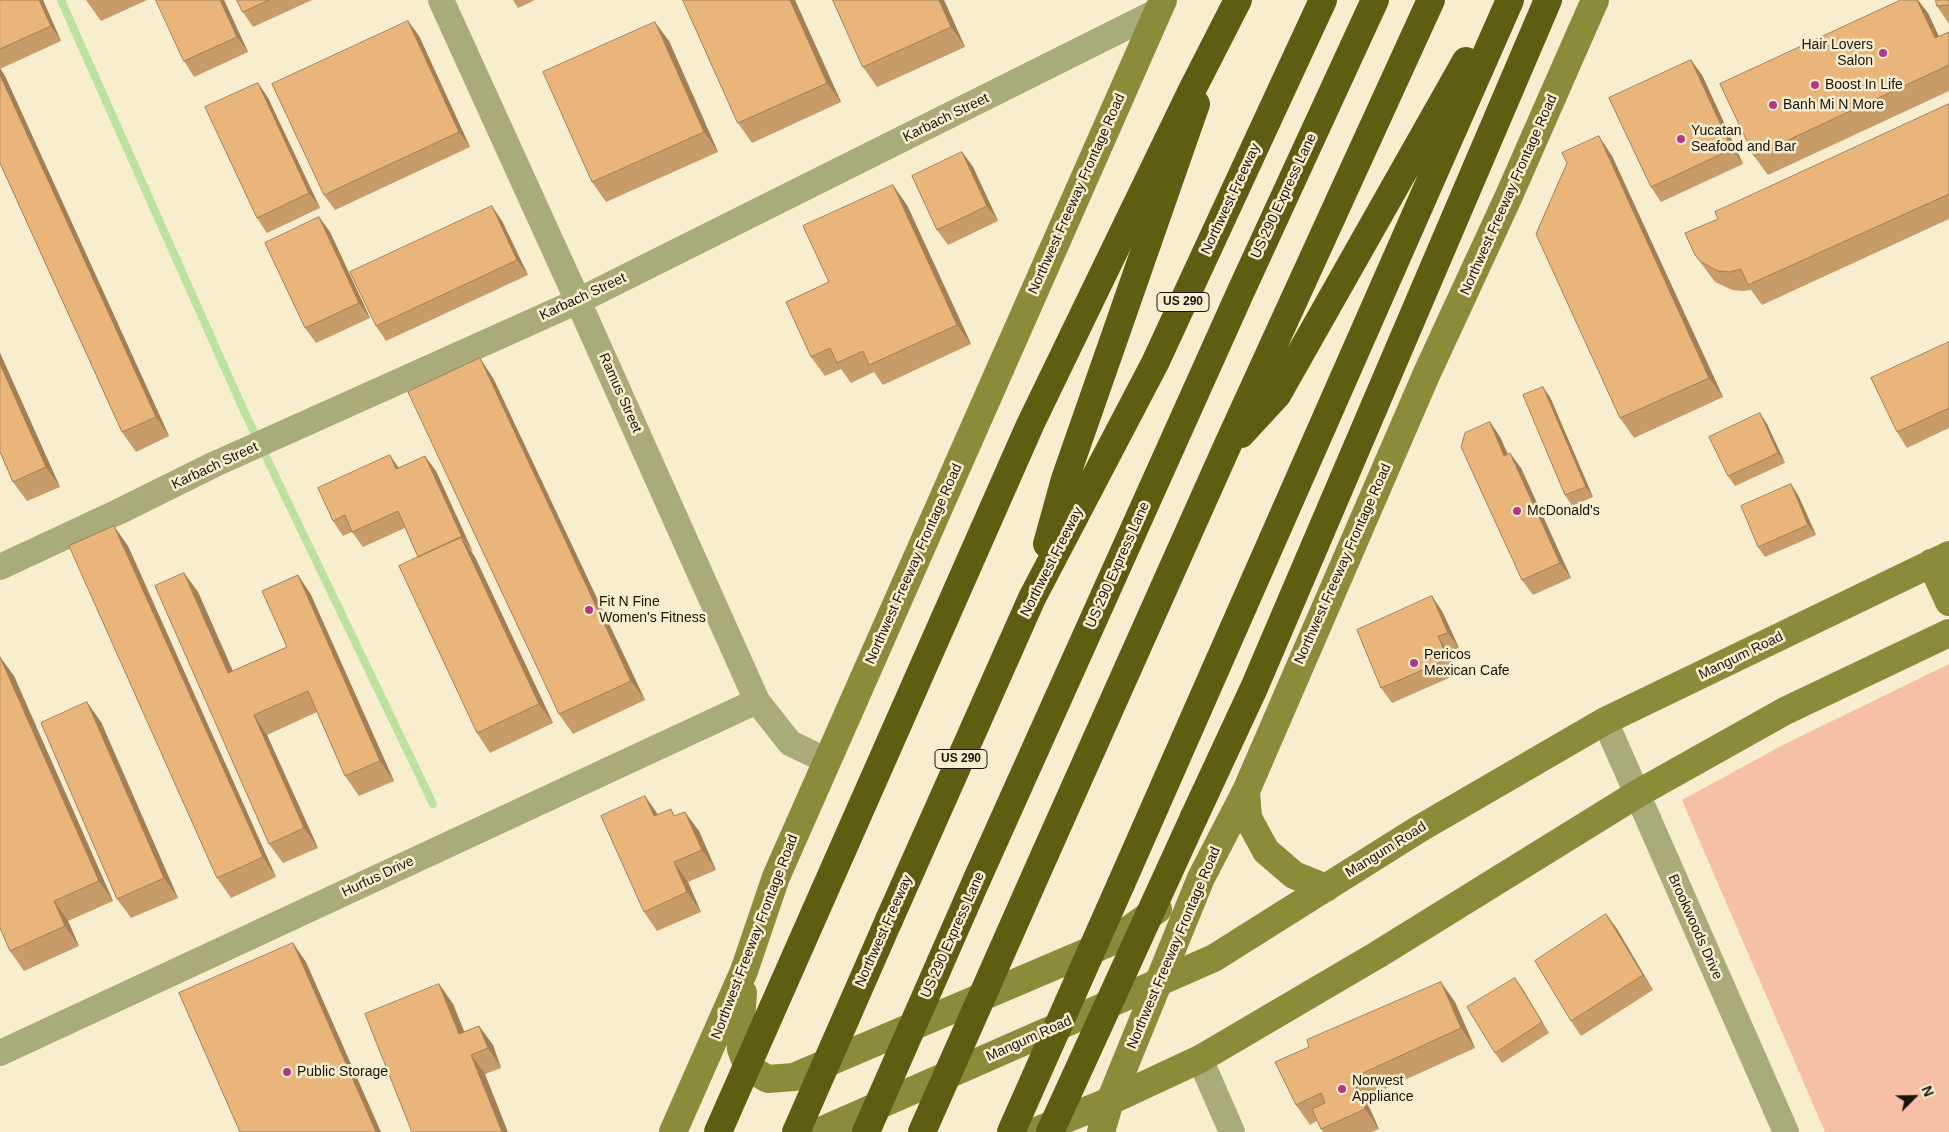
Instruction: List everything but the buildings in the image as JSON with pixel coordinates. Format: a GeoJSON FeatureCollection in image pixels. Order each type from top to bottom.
{"type":"FeatureCollection","features":[{"type":"Feature","properties":{"kind":"highway"},"geometry":{"type":"LineString","coordinates":[[1032,598],[1065,478],[1232,0]]}},
{"type":"Feature","properties":{"kind":"highway"},"geometry":{"type":"LineString","coordinates":[[718,1132],[1030,425],[1238,0]]}},
{"type":"Feature","properties":{"kind":"highway","name":"Northwest Freeway"},"geometry":{"type":"LineString","coordinates":[[796,1132],[1032,598],[1155,363],[1323,0]]}},
{"type":"Feature","properties":{"kind":"highway","name":"US 290 Express Lane"},"geometry":{"type":"LineString","coordinates":[[866,1132],[977,879],[1241,291],[1375,0]]}},
{"type":"Feature","properties":{"kind":"highway"},"geometry":{"type":"LineString","coordinates":[[922,1132],[1224,451],[1430,0]]}},
{"type":"Feature","properties":{"kind":"highway"},"geometry":{"type":"LineString","coordinates":[[1224,451],[1277,395],[1500,0]]}},
{"type":"Feature","properties":{"kind":"highway"},"geometry":{"type":"LineString","coordinates":[[1011,1132],[1510,0]]}},
{"type":"Feature","properties":{"kind":"highway"},"geometry":{"type":"LineString","coordinates":[[1050,1132],[1254,688],[1548,0]]}},
{"type":"Feature","properties":{"kind":"main road","name":"Northwest Freeway Frontage Road"},"geometry":{"type":"LineString","coordinates":[[1100,1132],[1110,1101],[1201,878],[1246,791],[1427,373],[1508,198],[1595,0]]}},
{"type":"Feature","properties":{"kind":"main road","name":"Northwest Freeway Frontage Road"},"geometry":{"type":"LineString","coordinates":[[673,1132],[744,971],[776,877],[1160,6]]}},
{"type":"Feature","properties":{"kind":"main road"},"geometry":{"type":"LineString","coordinates":[[1940,559],[1949,602]]}},
{"type":"Feature","properties":{"kind":"main road","name":"Mangum Road"},"geometry":{"type":"LineString","coordinates":[[818,1132],[1214,958],[1419,829],[1605,722],[1940,559]]}},
{"type":"Feature","properties":{"kind":"main road"},"geometry":{"type":"LineString","coordinates":[[1034,1132],[1110,1101],[1200,1059],[1377,955],[1637,794],[1785,711],[1949,633]]}},
{"type":"Feature","properties":{"kind":"main road"},"geometry":{"type":"LineString","coordinates":[[1246,791],[1248,818],[1266,851],[1294,875],[1326,888]]}},
{"type":"Feature","properties":{"kind":"main road"},"geometry":{"type":"LineString","coordinates":[[744,971],[740,1033],[741,1049],[748,1068],[768,1078],[794,1077],[1113,941],[1201,878]]}},
{"type":"Feature","properties":{"kind":"street","name":"Ramus Street"},"geometry":{"type":"LineString","coordinates":[[441,0],[757,702],[790,743],[827,761]]}},
{"type":"Feature","properties":{"kind":"street","name":"Karbach Street"},"geometry":{"type":"LineString","coordinates":[[0,567],[240,453],[578,301],[1160,6]]}},
{"type":"Feature","properties":{"kind":"street","name":"Hurfus Drive"},"geometry":{"type":"LineString","coordinates":[[0,1053],[757,702]]}},
{"type":"Feature","properties":{"kind":"street","name":"Brookwoods Drive"},"geometry":{"type":"LineString","coordinates":[[1605,722],[1786,1132]]}},
{"type":"Feature","properties":{"kind":"street"},"geometry":{"type":"LineString","coordinates":[[1200,1059],[1232,1132]]}},
{"type":"Feature","properties":{"kind":"shaded area"},"geometry":{"type":"Polygon","coordinates":[[[1949,664],[1949,1132],[1825,1132],[1682,800],[1783,745],[1949,664]]]}},
{"type":"Feature","properties":{"kind":"waterway"},"geometry":{"type":"LineString","coordinates":[[61,0],[244,411],[433,804]]}},
{"type":"Feature","properties":{"kind":"place","name":"Hair Lovers Salon"},"geometry":{"type":"Point","coordinates":[1883,53]}},
{"type":"Feature","properties":{"kind":"place","name":"Boost In Life"},"geometry":{"type":"Point","coordinates":[1815,85]}},
{"type":"Feature","properties":{"kind":"place","name":"Banh Mi N More"},"geometry":{"type":"Point","coordinates":[1773,105]}},
{"type":"Feature","properties":{"kind":"place","name":"Yucatan Seafood and Bar"},"geometry":{"type":"Point","coordinates":[1681,139]}},
{"type":"Feature","properties":{"kind":"place","name":"McDonald's"},"geometry":{"type":"Point","coordinates":[1517,511]}},
{"type":"Feature","properties":{"kind":"place","name":"Fit N Fine Women's Fitness"},"geometry":{"type":"Point","coordinates":[589,610]}},
{"type":"Feature","properties":{"kind":"place","name":"Pericos Mexican Cafe"},"geometry":{"type":"Point","coordinates":[1414,663]}},
{"type":"Feature","properties":{"kind":"place","name":"Public Storage"},"geometry":{"type":"Point","coordinates":[287,1072]}},
{"type":"Feature","properties":{"kind":"place","name":"Norwest Appliance"},"geometry":{"type":"Point","coordinates":[1342,1089]}}]}
